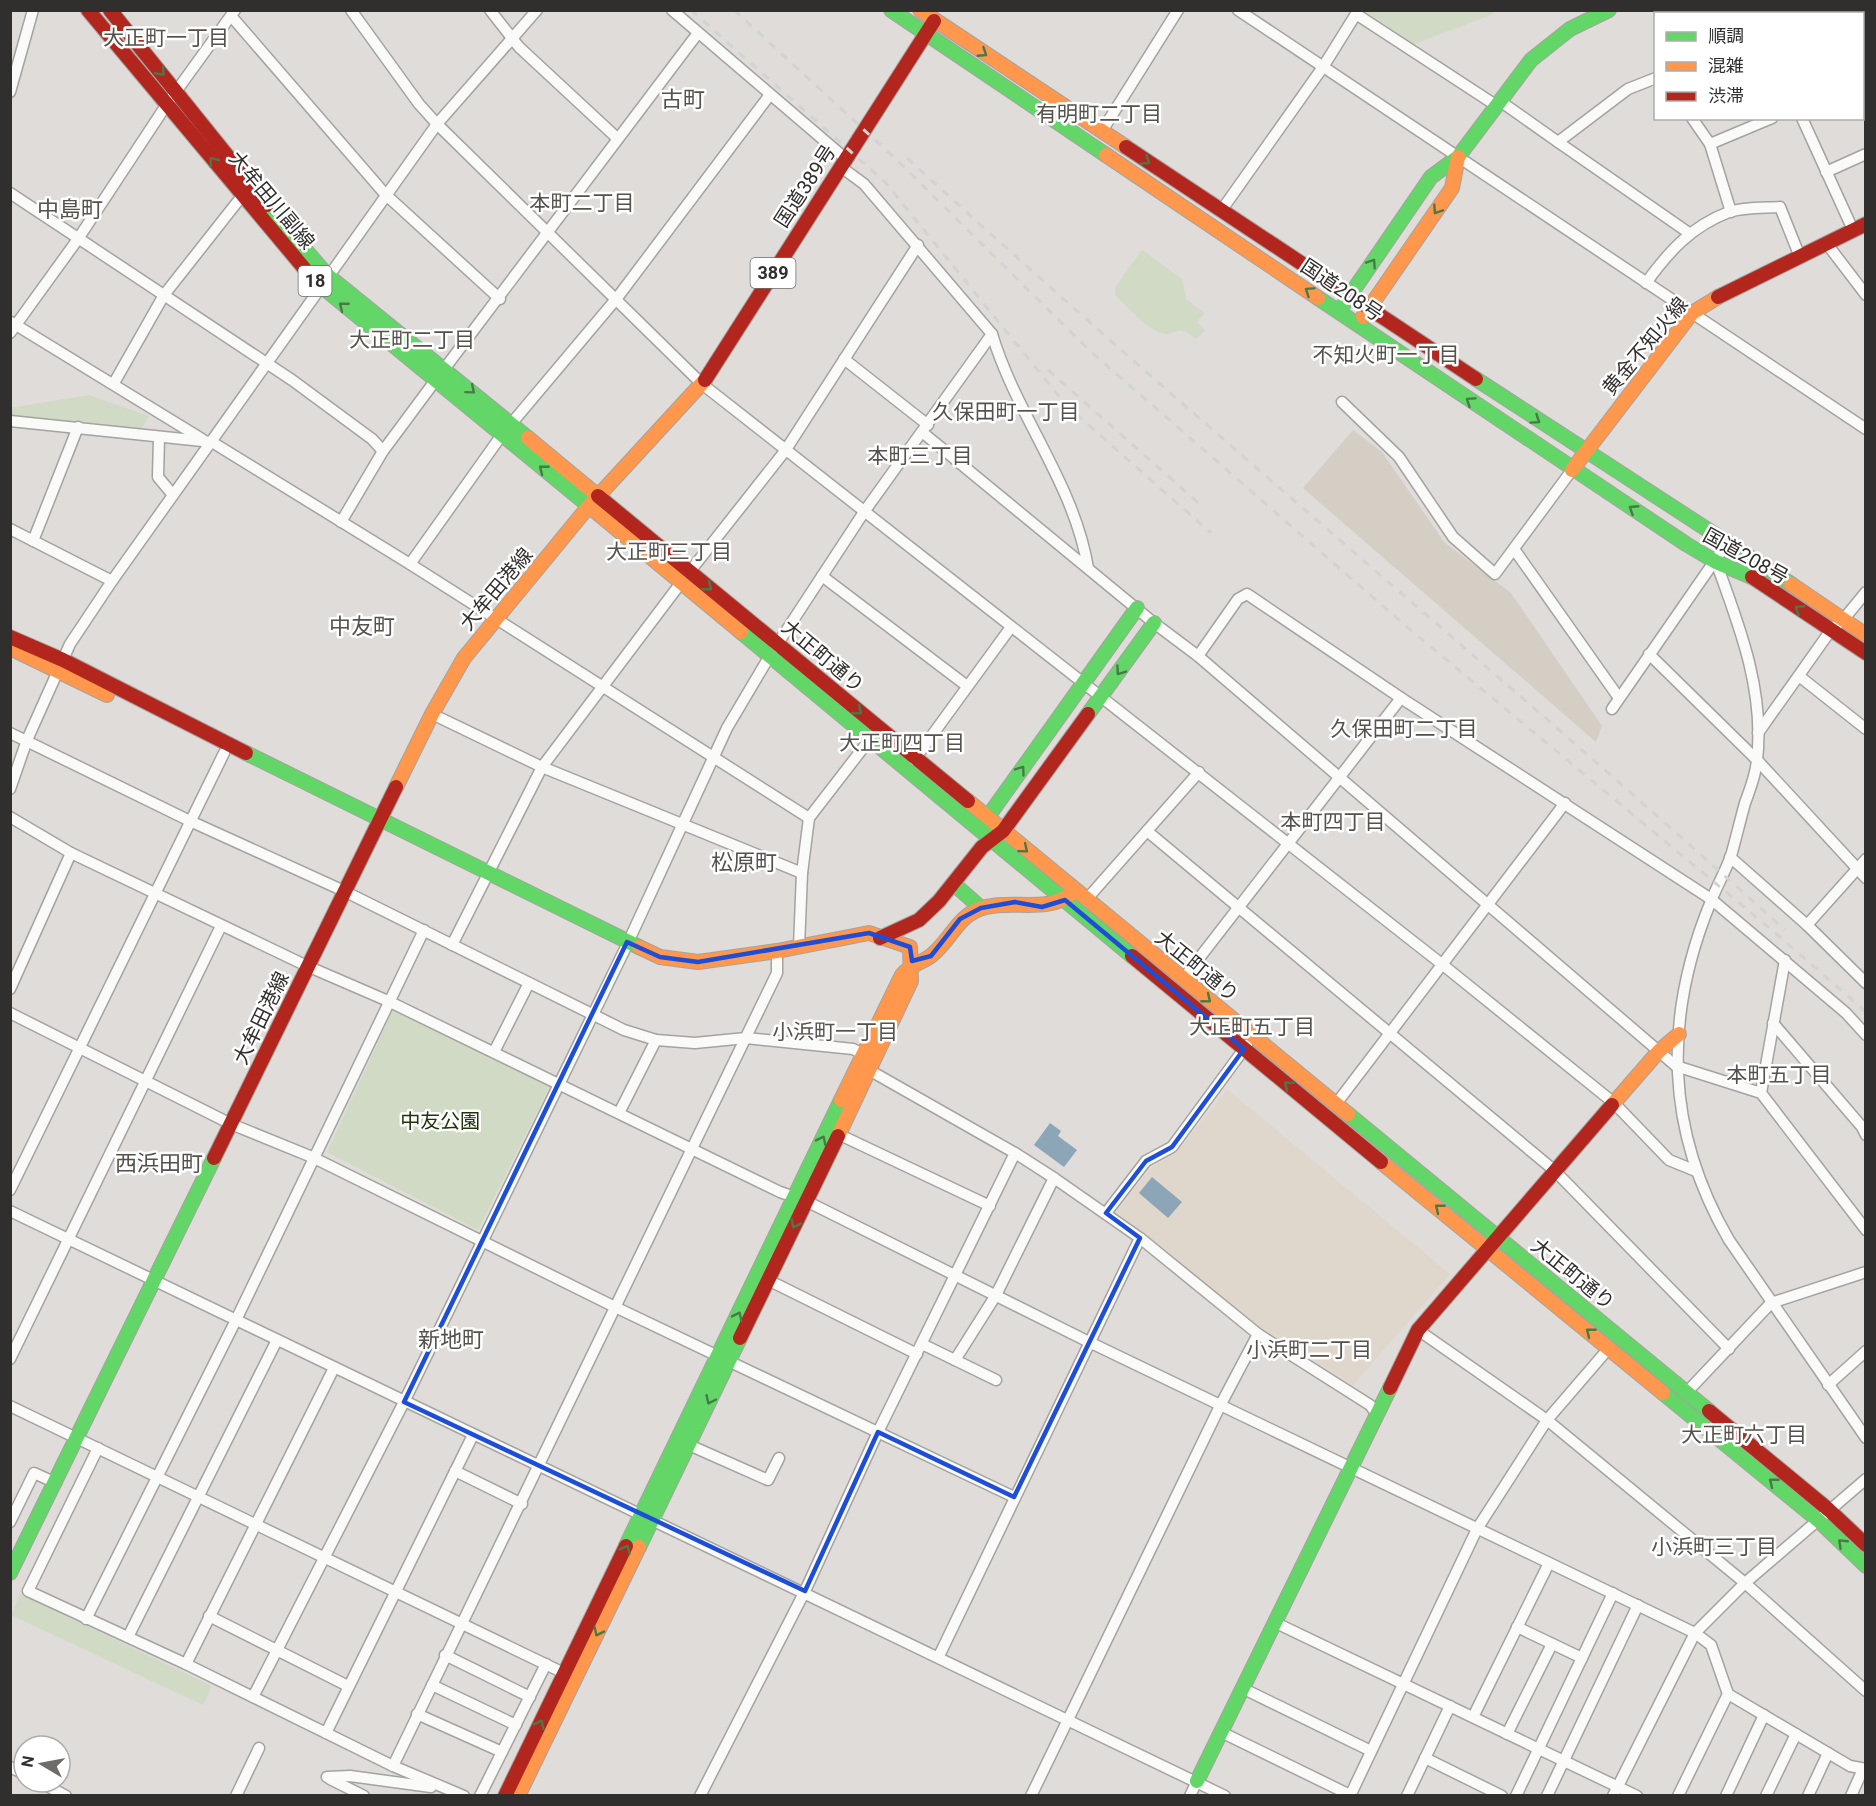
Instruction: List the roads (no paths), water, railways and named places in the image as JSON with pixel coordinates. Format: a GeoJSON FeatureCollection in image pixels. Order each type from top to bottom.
{"type":"FeatureCollection","features":[{"type":"Feature","properties":{"kind":"main road","name":"大牟田川副線"},"geometry":{"type":"LineString","coordinates":[[88,10],[242,196],[323,280],[435,381],[501,436],[593,501]]}},
{"type":"Feature","properties":{"kind":"main road","name":"大牟田川副線"},"geometry":{"type":"LineString","coordinates":[[110,10],[290,233],[323,280],[445,368],[512,424],[593,501]]}},
{"type":"Feature","properties":{"kind":"main road","name":"国道208号"},"geometry":{"type":"LineString","coordinates":[[891,10],[1572,470],[1716,562],[1751,576],[1866,653]]}},
{"type":"Feature","properties":{"kind":"main road","name":"国道208号"},"geometry":{"type":"LineString","coordinates":[[920,10],[938,16],[1102,131],[1369,310],[1866,635]]}},
{"type":"Feature","properties":{"kind":"main road"},"geometry":{"type":"LineString","coordinates":[[1339,312],[1431,177],[1458,157],[1531,60],[1570,29],[1609,10]]}},
{"type":"Feature","properties":{"kind":"main road","name":"国道389号"},"geometry":{"type":"LineString","coordinates":[[593,501],[702,384],[938,16]]}},
{"type":"Feature","properties":{"kind":"main road"},"geometry":{"type":"LineString","coordinates":[[1357,324],[1369,310],[1452,188],[1458,157]]}},
{"type":"Feature","properties":{"kind":"main road","name":"黄金不知火線"},"geometry":{"type":"LineString","coordinates":[[1572,470],[1692,313],[1712,300],[1859,227]]}},
{"type":"Feature","properties":{"kind":"main road","name":"大正町通り"},"geometry":{"type":"LineString","coordinates":[[593,501],[690,572],[778,644],[911,764],[989,839],[1070,895],[1086,900],[1829,1510]]}},
{"type":"Feature","properties":{"kind":"main road","name":"大正町通り"},"geometry":{"type":"LineString","coordinates":[[593,501],[680,584],[870,740],[911,764],[1003,831],[1070,895],[1244,1049],[1818,1520]]}},
{"type":"Feature","properties":{"kind":"main road","name":"大牟田港線"},"geometry":{"type":"LineString","coordinates":[[10,1573],[78,1439],[432,714],[464,658],[593,501]]}},
{"type":"Feature","properties":{"kind":"main road"},"geometry":{"type":"LineString","coordinates":[[989,839],[987,818],[1137,608]]}},
{"type":"Feature","properties":{"kind":"main road"},"geometry":{"type":"LineString","coordinates":[[10,648],[61,666],[132,697],[377,823],[626,945],[660,957],[680,962],[698,963],[873,942],[929,913],[955,885],[989,839],[1003,831],[1154,623]]}},
{"type":"Feature","properties":{"kind":"main road"},"geometry":{"type":"LineString","coordinates":[[10,637],[224,753],[377,823]]}},
{"type":"Feature","properties":{"kind":"main road"},"geometry":{"type":"LineString","coordinates":[[955,885],[981,908]]}},
{"type":"Feature","properties":{"kind":"main road"},"geometry":{"type":"LineString","coordinates":[[647,1519],[689,1445],[724,1357],[768,1280],[800,1199],[863,1054],[902,975],[912,961],[931,956],[960,919],[981,908],[1016,902],[1042,907],[1070,895]]}},
{"type":"Feature","properties":{"kind":"main road"},"geometry":{"type":"LineString","coordinates":[[506,1796],[536,1746],[800,1199],[838,1134],[911,981],[910,947],[884,936],[869,933],[799,947],[778,955]]}},
{"type":"Feature","properties":{"kind":"main road"},"geometry":{"type":"LineString","coordinates":[[1197,1781],[1418,1330],[1659,1051],[1679,1034]]}},
{"type":"Feature","properties":{"kind":"main road"},"geometry":{"type":"LineString","coordinates":[[1829,1510],[1866,1545]]}},
{"type":"Feature","properties":{"kind":"main road"},"geometry":{"type":"LineString","coordinates":[[1818,1520],[1866,1566]]}},
{"type":"Feature","properties":{"kind":"main road"},"geometry":{"type":"LineString","coordinates":[[518,1796],[536,1746]]}},
{"type":"Feature","properties":{"kind":"street"},"geometry":{"type":"LineString","coordinates":[[10,92],[33,10]]}},
{"type":"Feature","properties":{"kind":"street"},"geometry":{"type":"LineString","coordinates":[[351,10],[419,104],[437,124],[617,298],[702,384],[1288,842],[1614,1103],[1669,1160],[1696,1171]]}},
{"type":"Feature","properties":{"kind":"street"},"geometry":{"type":"LineString","coordinates":[[490,10],[513,40],[617,138]]}},
{"type":"Feature","properties":{"kind":"street"},"geometry":{"type":"LineString","coordinates":[[10,789],[27,740],[70,644],[112,580],[173,495],[207,441],[437,124],[537,10]]}},
{"type":"Feature","properties":{"kind":"street"},"geometry":{"type":"LineString","coordinates":[[672,10],[844,163],[992,334],[1000,361],[1046,452],[1083,534],[1088,568]]}},
{"type":"Feature","properties":{"kind":"street"},"geometry":{"type":"LineString","coordinates":[[1102,131],[1178,10]]}},
{"type":"Feature","properties":{"kind":"street"},"geometry":{"type":"LineString","coordinates":[[1238,10],[1866,429]]}},
{"type":"Feature","properties":{"kind":"street"},"geometry":{"type":"LineString","coordinates":[[500,299],[385,194],[234,14],[167,104],[78,239],[12,327],[114,383],[410,564],[711,758],[809,818]]}},
{"type":"Feature","properties":{"kind":"street"},"geometry":{"type":"LineString","coordinates":[[1221,211],[1323,67],[1356,14],[1558,142],[1689,233]]}},
{"type":"Feature","properties":{"kind":"street"},"geometry":{"type":"LineString","coordinates":[[445,368],[500,299],[617,138],[698,33]]}},
{"type":"Feature","properties":{"kind":"street"},"geometry":{"type":"LineString","coordinates":[[1558,142],[1628,88],[1654,79]]}},
{"type":"Feature","properties":{"kind":"street"},"geometry":{"type":"LineString","coordinates":[[512,424],[617,298],[769,96]]}},
{"type":"Feature","properties":{"kind":"street"},"geometry":{"type":"LineString","coordinates":[[1693,120],[1710,144],[1731,212]]}},
{"type":"Feature","properties":{"kind":"street"},"geometry":{"type":"LineString","coordinates":[[1710,144],[1767,120]]}},
{"type":"Feature","properties":{"kind":"street"},"geometry":{"type":"LineString","coordinates":[[1803,120],[1826,172],[1859,227]]}},
{"type":"Feature","properties":{"kind":"street"},"geometry":{"type":"LineString","coordinates":[[1826,172],[1865,156]]}},
{"type":"Feature","properties":{"kind":"street"},"geometry":{"type":"LineString","coordinates":[[10,193],[265,363],[372,439],[383,451]]}},
{"type":"Feature","properties":{"kind":"street"},"geometry":{"type":"LineString","coordinates":[[114,383],[164,295],[242,196]]}},
{"type":"Feature","properties":{"kind":"street"},"geometry":{"type":"LineString","coordinates":[[1646,283],[1668,252],[1689,233],[1731,212],[1780,207],[1800,257]]}},
{"type":"Feature","properties":{"kind":"street"},"geometry":{"type":"LineString","coordinates":[[1827,244],[1866,294]]}},
{"type":"Feature","properties":{"kind":"street"},"geometry":{"type":"LineString","coordinates":[[452,945],[542,767],[680,584],[785,451],[918,246]]}},
{"type":"Feature","properties":{"kind":"street"},"geometry":{"type":"LineString","coordinates":[[253,1696],[322,1557],[404,1402],[481,1239],[626,945],[711,758],[769,657],[864,512],[992,334]]}},
{"type":"Feature","properties":{"kind":"street"},"geometry":{"type":"LineString","coordinates":[[844,359],[1088,568],[1198,656],[1489,903],[1676,1066],[1761,1093],[1866,1230]]}},
{"type":"Feature","properties":{"kind":"street"},"geometry":{"type":"LineString","coordinates":[[341,522],[383,451],[435,381]]}},
{"type":"Feature","properties":{"kind":"street"},"geometry":{"type":"LineString","coordinates":[[1342,402],[1399,457],[1453,537],[1495,574],[1572,470]]}},
{"type":"Feature","properties":{"kind":"street"},"geometry":{"type":"LineString","coordinates":[[10,421],[207,441]]}},
{"type":"Feature","properties":{"kind":"street"},"geometry":{"type":"LineString","coordinates":[[33,541],[78,427]]}},
{"type":"Feature","properties":{"kind":"street"},"geometry":{"type":"LineString","coordinates":[[410,564],[501,436]]}},
{"type":"Feature","properties":{"kind":"street"},"geometry":{"type":"LineString","coordinates":[[159,437],[158,477],[173,495]]}},
{"type":"Feature","properties":{"kind":"street"},"geometry":{"type":"LineString","coordinates":[[10,529],[112,580]]}},
{"type":"Feature","properties":{"kind":"street"},"geometry":{"type":"LineString","coordinates":[[1612,709],[1728,543]]}},
{"type":"Feature","properties":{"kind":"street"},"geometry":{"type":"LineString","coordinates":[[1514,549],[1619,698]]}},
{"type":"Feature","properties":{"kind":"street"},"geometry":{"type":"LineString","coordinates":[[1716,562],[1748,657],[1757,704],[1757,760],[1730,857],[1692,950],[1683,996],[1676,1066],[1686,1140],[1713,1212],[1771,1303],[1866,1438]]}},
{"type":"Feature","properties":{"kind":"street"},"geometry":{"type":"LineString","coordinates":[[822,576],[967,686]]}},
{"type":"Feature","properties":{"kind":"street"},"geometry":{"type":"LineString","coordinates":[[1758,733],[1831,630],[1843,620],[1866,592]]}},
{"type":"Feature","properties":{"kind":"street"},"geometry":{"type":"LineString","coordinates":[[1198,656],[1238,599],[1247,594],[1401,698],[1712,899],[1846,1013],[1866,1035]]}},
{"type":"Feature","properties":{"kind":"street"},"geometry":{"type":"LineString","coordinates":[[911,764],[1011,627]]}},
{"type":"Feature","properties":{"kind":"street"},"geometry":{"type":"LineString","coordinates":[[1649,654],[1757,760],[1866,878]]}},
{"type":"Feature","properties":{"kind":"street"},"geometry":{"type":"LineString","coordinates":[[1799,676],[1866,729]]}},
{"type":"Feature","properties":{"kind":"street"},"geometry":{"type":"LineString","coordinates":[[1183,979],[1401,698]]}},
{"type":"Feature","properties":{"kind":"street"},"geometry":{"type":"LineString","coordinates":[[432,714],[542,767],[802,873]]}},
{"type":"Feature","properties":{"kind":"street"},"geometry":{"type":"LineString","coordinates":[[10,733],[190,821],[344,891],[624,1030],[656,1040],[695,1043],[746,1038],[853,1049],[863,1054],[869,1070],[1015,1153],[1106,1213],[1258,1334],[1370,1405],[1376,1413]]}},
{"type":"Feature","properties":{"kind":"street"},"geometry":{"type":"LineString","coordinates":[[799,947],[802,873],[809,818],[870,740]]}},
{"type":"Feature","properties":{"kind":"street"},"geometry":{"type":"LineString","coordinates":[[10,1190],[224,753]]}},
{"type":"Feature","properties":{"kind":"street"},"geometry":{"type":"LineString","coordinates":[[1086,900],[1199,772]]}},
{"type":"Feature","properties":{"kind":"street"},"geometry":{"type":"LineString","coordinates":[[1336,1104],[1565,804]]}},
{"type":"Feature","properties":{"kind":"street"},"geometry":{"type":"LineString","coordinates":[[10,817],[71,853],[307,966],[388,1001],[800,1199],[1089,1342],[1695,1633],[1711,1645],[1728,1694],[1850,1766],[1864,1769],[1851,1796]]}},
{"type":"Feature","properties":{"kind":"street"},"geometry":{"type":"LineString","coordinates":[[1147,831],[1555,1171],[1729,1349]]}},
{"type":"Feature","properties":{"kind":"street"},"geometry":{"type":"LineString","coordinates":[[10,988],[71,853]]}},
{"type":"Feature","properties":{"kind":"street"},"geometry":{"type":"LineString","coordinates":[[1730,857],[1807,925],[1866,983]]}},
{"type":"Feature","properties":{"kind":"street"},"geometry":{"type":"LineString","coordinates":[[1807,925],[1866,859]]}},
{"type":"Feature","properties":{"kind":"street"},"geometry":{"type":"LineString","coordinates":[[10,1359],[222,926]]}},
{"type":"Feature","properties":{"kind":"street"},"geometry":{"type":"LineString","coordinates":[[86,1619],[155,1477],[236,1320],[312,1157],[424,930]]}},
{"type":"Feature","properties":{"kind":"street"},"geometry":{"type":"LineString","coordinates":[[393,1766],[460,1625],[540,1468],[615,1306],[777,973],[778,955]]}},
{"type":"Feature","properties":{"kind":"street"},"geometry":{"type":"LineString","coordinates":[[1761,1093],[1785,960]]}},
{"type":"Feature","properties":{"kind":"street"},"geometry":{"type":"LineString","coordinates":[[494,1053],[529,983]]}},
{"type":"Feature","properties":{"kind":"street"},"geometry":{"type":"LineString","coordinates":[[10,1013],[231,1124],[312,1157],[615,1306],[1014,1497]]}},
{"type":"Feature","properties":{"kind":"street"},"geometry":{"type":"LineString","coordinates":[[1773,1023],[1862,1127],[1866,1135]]}},
{"type":"Feature","properties":{"kind":"street"},"geometry":{"type":"LineString","coordinates":[[1106,1213],[1146,1161],[1172,1147],[1254,1037]]}},
{"type":"Feature","properties":{"kind":"street"},"geometry":{"type":"LineString","coordinates":[[619,1113],[656,1040]]}},
{"type":"Feature","properties":{"kind":"street"},"geometry":{"type":"LineString","coordinates":[[838,1134],[990,1206]]}},
{"type":"Feature","properties":{"kind":"street"},"geometry":{"type":"LineString","coordinates":[[700,1796],[805,1591],[878,1432],[1015,1153]]}},
{"type":"Feature","properties":{"kind":"street"},"geometry":{"type":"LineString","coordinates":[[955,1359],[996,1295],[1054,1178]]}},
{"type":"Feature","properties":{"kind":"street"},"geometry":{"type":"LineString","coordinates":[[10,1211],[540,1468],[805,1591],[1225,1796]]}},
{"type":"Feature","properties":{"kind":"street"},"geometry":{"type":"LineString","coordinates":[[939,1656],[1140,1238]]}},
{"type":"Feature","properties":{"kind":"street"},"geometry":{"type":"LineString","coordinates":[[1687,1392],[1771,1303],[1866,1272]]}},
{"type":"Feature","properties":{"kind":"street"},"geometry":{"type":"LineString","coordinates":[[768,1280],[919,1349],[955,1359],[996,1380]]}},
{"type":"Feature","properties":{"kind":"street"},"geometry":{"type":"LineString","coordinates":[[1418,1330],[1547,1420],[1745,1583],[1866,1691]]}},
{"type":"Feature","properties":{"kind":"street"},"geometry":{"type":"LineString","coordinates":[[1031,1796],[1070,1720],[1221,1404],[1258,1334]]}},
{"type":"Feature","properties":{"kind":"street"},"geometry":{"type":"LineString","coordinates":[[128,1637],[277,1340]]}},
{"type":"Feature","properties":{"kind":"street"},"geometry":{"type":"LineString","coordinates":[[1221,1732],[1350,1795],[1477,1529],[1547,1420],[1609,1348]]}},
{"type":"Feature","properties":{"kind":"street"},"geometry":{"type":"LineString","coordinates":[[1828,1385],[1866,1351]]}},
{"type":"Feature","properties":{"kind":"street"},"geometry":{"type":"LineString","coordinates":[[186,1664],[334,1368]]}},
{"type":"Feature","properties":{"kind":"street"},"geometry":{"type":"LineString","coordinates":[[10,1406],[460,1625],[570,1676]]}},
{"type":"Feature","properties":{"kind":"street"},"geometry":{"type":"LineString","coordinates":[[326,1733],[473,1435]]}},
{"type":"Feature","properties":{"kind":"street"},"geometry":{"type":"LineString","coordinates":[[689,1445],[768,1480],[779,1458]]}},
{"type":"Feature","properties":{"kind":"street"},"geometry":{"type":"LineString","coordinates":[[98,1448],[28,1591],[253,1696],[393,1766],[464,1796]]}},
{"type":"Feature","properties":{"kind":"street"},"geometry":{"type":"LineString","coordinates":[[455,1471],[522,1504]]}},
{"type":"Feature","properties":{"kind":"street"},"geometry":{"type":"LineString","coordinates":[[10,1522],[34,1473],[56,1483]]}},
{"type":"Feature","properties":{"kind":"street"},"geometry":{"type":"LineString","coordinates":[[1615,1790],[1695,1633],[1745,1583],[1866,1479]]}},
{"type":"Feature","properties":{"kind":"street"},"geometry":{"type":"LineString","coordinates":[[1473,1718],[1549,1563]]}},
{"type":"Feature","properties":{"kind":"street"},"geometry":{"type":"LineString","coordinates":[[1516,1796],[1613,1593]]}},
{"type":"Feature","properties":{"kind":"street"},"geometry":{"type":"LineString","coordinates":[[1547,1796],[1638,1605]]}},
{"type":"Feature","properties":{"kind":"street"},"geometry":{"type":"LineString","coordinates":[[209,1617],[348,1686]]}},
{"type":"Feature","properties":{"kind":"street"},"geometry":{"type":"LineString","coordinates":[[1274,1622],[1564,1761],[1615,1790],[1637,1796]]}},
{"type":"Feature","properties":{"kind":"street"},"geometry":{"type":"LineString","coordinates":[[1517,1627],[1582,1658]]}},
{"type":"Feature","properties":{"kind":"street"},"geometry":{"type":"LineString","coordinates":[[1507,1734],[1552,1644]]}},
{"type":"Feature","properties":{"kind":"street"},"geometry":{"type":"LineString","coordinates":[[446,1655],[530,1697]]}},
{"type":"Feature","properties":{"kind":"street"},"geometry":{"type":"LineString","coordinates":[[480,1796],[546,1664]]}},
{"type":"Feature","properties":{"kind":"street"},"geometry":{"type":"LineString","coordinates":[[432,1684],[516,1725]]}},
{"type":"Feature","properties":{"kind":"street"},"geometry":{"type":"LineString","coordinates":[[1242,1688],[1371,1750]]}},
{"type":"Feature","properties":{"kind":"street"},"geometry":{"type":"LineString","coordinates":[[1678,1796],[1728,1694]]}},
{"type":"Feature","properties":{"kind":"street"},"geometry":{"type":"LineString","coordinates":[[1407,1796],[1450,1706]]}},
{"type":"Feature","properties":{"kind":"street"},"geometry":{"type":"LineString","coordinates":[[417,1714],[502,1752]]}},
{"type":"Feature","properties":{"kind":"street"},"geometry":{"type":"LineString","coordinates":[[1726,1796],[1764,1715]]}},
{"type":"Feature","properties":{"kind":"street"},"geometry":{"type":"LineString","coordinates":[[1766,1796],[1796,1734]]}},
{"type":"Feature","properties":{"kind":"street"},"geometry":{"type":"LineString","coordinates":[[510,1736],[536,1746]]}},
{"type":"Feature","properties":{"kind":"street"},"geometry":{"type":"LineString","coordinates":[[236,1796],[259,1748]]}},
{"type":"Feature","properties":{"kind":"street"},"geometry":{"type":"LineString","coordinates":[[1808,1796],[1828,1753]]}},
{"type":"Feature","properties":{"kind":"street"},"geometry":{"type":"LineString","coordinates":[[1425,1758],[1502,1796]]}},
{"type":"Feature","properties":{"kind":"street"},"geometry":{"type":"LineString","coordinates":[[364,1796],[327,1777],[350,1776],[444,1789]]}},
{"type":"Feature","properties":{"kind":"street"},"geometry":{"type":"LineString","coordinates":[[1190,1796],[1197,1781]]}},
{"type":"Feature","properties":{"kind":"water"},"geometry":{"type":"Polygon","coordinates":[[[1050,1123],[1061,1131],[1058,1136],[1077,1150],[1064,1167],[1034,1145],[1050,1123]]]}},
{"type":"Feature","properties":{"kind":"water"},"geometry":{"type":"Polygon","coordinates":[[[1152,1177],[1182,1202],[1168,1218],[1139,1193],[1152,1177]]]}},
{"type":"Feature","properties":{"kind":"railway"},"geometry":{"type":"LineString","coordinates":[[691,10],[885,182],[1066,405],[1211,533]]}},
{"type":"Feature","properties":{"kind":"railway"},"geometry":{"type":"LineString","coordinates":[[734,10],[901,164],[1089,350],[1407,627],[1773,931],[1866,1012]]}},
{"type":"Feature","properties":{"kind":"railway"},"geometry":{"type":"LineString","coordinates":[[907,158],[1125,353],[1566,736],[1785,930]]}},
{"type":"Feature","properties":{"kind":"railway"},"geometry":{"type":"LineString","coordinates":[[1048,370],[1203,507]]}},
{"type":"Feature","properties":{"kind":"district","name":"大正町一丁目"},"geometry":{"type":"Point","coordinates":[166,38]}},
{"type":"Feature","properties":{"kind":"district","name":"古町"},"geometry":{"type":"Point","coordinates":[683,99]}},
{"type":"Feature","properties":{"kind":"district","name":"有明町二丁目"},"geometry":{"type":"Point","coordinates":[1099,114]}},
{"type":"Feature","properties":{"kind":"district","name":"本町二丁目"},"geometry":{"type":"Point","coordinates":[582,203]}},
{"type":"Feature","properties":{"kind":"district","name":"中島町"},"geometry":{"type":"Point","coordinates":[70,209]}},
{"type":"Feature","properties":{"kind":"district","name":"大正町二丁目"},"geometry":{"type":"Point","coordinates":[412,340]}},
{"type":"Feature","properties":{"kind":"district","name":"不知火町一丁目"},"geometry":{"type":"Point","coordinates":[1386,355]}},
{"type":"Feature","properties":{"kind":"district","name":"久保田町一丁目"},"geometry":{"type":"Point","coordinates":[1006,412]}},
{"type":"Feature","properties":{"kind":"district","name":"本町三丁目"},"geometry":{"type":"Point","coordinates":[920,456]}},
{"type":"Feature","properties":{"kind":"district","name":"大正町三丁目"},"geometry":{"type":"Point","coordinates":[669,552]}},
{"type":"Feature","properties":{"kind":"district","name":"中友町"},"geometry":{"type":"Point","coordinates":[362,626]}},
{"type":"Feature","properties":{"kind":"district","name":"久保田町二丁目"},"geometry":{"type":"Point","coordinates":[1404,729]}},
{"type":"Feature","properties":{"kind":"district","name":"大正町四丁目"},"geometry":{"type":"Point","coordinates":[902,743]}},
{"type":"Feature","properties":{"kind":"district","name":"本町四丁目"},"geometry":{"type":"Point","coordinates":[1333,822]}},
{"type":"Feature","properties":{"kind":"district","name":"松原町"},"geometry":{"type":"Point","coordinates":[744,862]}},
{"type":"Feature","properties":{"kind":"district","name":"大正町五丁目"},"geometry":{"type":"Point","coordinates":[1252,1027]}},
{"type":"Feature","properties":{"kind":"district","name":"小浜町一丁目"},"geometry":{"type":"Point","coordinates":[835,1032]}},
{"type":"Feature","properties":{"kind":"district","name":"本町五丁目"},"geometry":{"type":"Point","coordinates":[1779,1075]}},
{"type":"Feature","properties":{"kind":"district","name":"西浜田町"},"geometry":{"type":"Point","coordinates":[159,1163]}},
{"type":"Feature","properties":{"kind":"district","name":"新地町"},"geometry":{"type":"Point","coordinates":[451,1339]}},
{"type":"Feature","properties":{"kind":"district","name":"小浜町二丁目"},"geometry":{"type":"Point","coordinates":[1309,1350]}},
{"type":"Feature","properties":{"kind":"district","name":"大正町六丁目"},"geometry":{"type":"Point","coordinates":[1744,1435]}},
{"type":"Feature","properties":{"kind":"district","name":"小浜町三丁目"},"geometry":{"type":"Point","coordinates":[1714,1547]}},
{"type":"Feature","properties":{"kind":"park label","name":"中友公園"},"geometry":{"type":"Point","coordinates":[440,1121]}}]}
